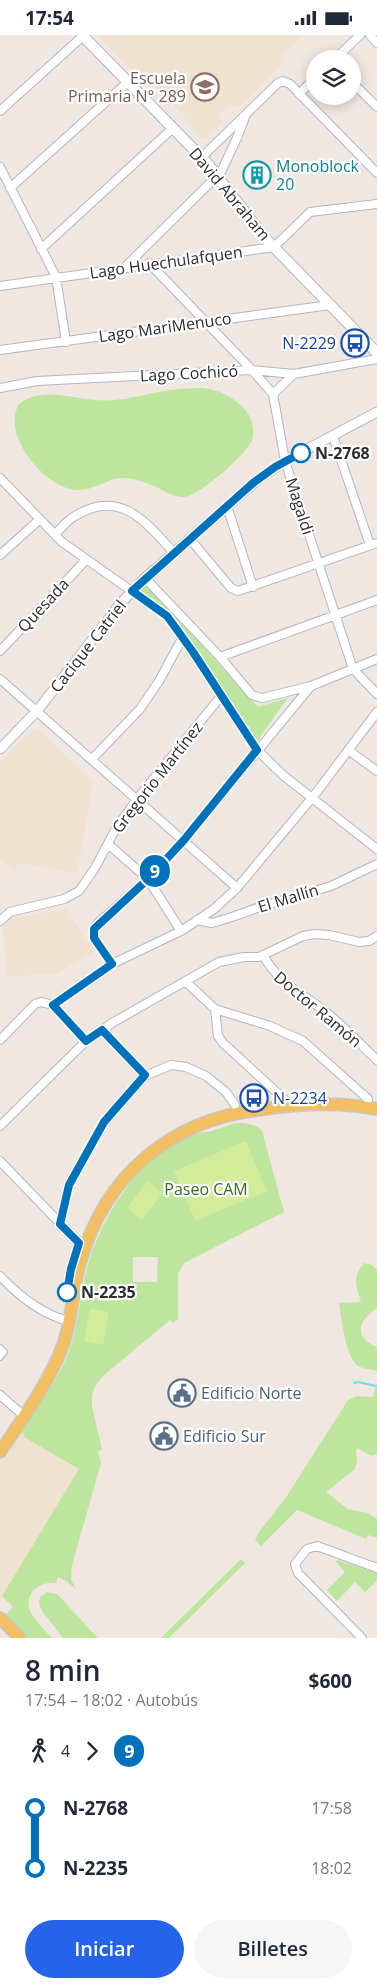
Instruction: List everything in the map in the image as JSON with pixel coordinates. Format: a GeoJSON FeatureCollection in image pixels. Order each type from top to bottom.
{"type":"FeatureCollection","features":[{"type":"Feature","properties":{"kind":"main road","name":"David Abraham"},"geometry":{"type":"LineString","coordinates":[[82,36],[202,157],[252,223],[377,353]]}},
{"type":"Feature","properties":{"kind":"main road"},"geometry":{"type":"LineString","coordinates":[[66,1321],[71,1269],[79,1243],[93,1213],[106,1191],[139,1154],[160,1138],[180,1125],[211,1112],[236,1105],[327,1096],[373,1100]]}},
{"type":"Feature","properties":{"kind":"main road"},"geometry":{"type":"LineString","coordinates":[[0,1452],[22,1414],[66,1321],[81,1258],[102,1211],[113,1193],[145,1159],[168,1140],[206,1121],[240,1112],[315,1103],[354,1105],[377,1109]]}},
{"type":"Feature","properties":{"kind":"main road"},"geometry":{"type":"LineString","coordinates":[[0,1441],[22,1414]]}},
{"type":"Feature","properties":{"kind":"main road"},"geometry":{"type":"LineString","coordinates":[[0,1618],[20,1638]]}},
{"type":"Feature","properties":{"kind":"street"},"geometry":{"type":"LineString","coordinates":[[344,50],[360,35]]}},
{"type":"Feature","properties":{"kind":"street"},"geometry":{"type":"LineString","coordinates":[[370,35],[377,43]]}},
{"type":"Feature","properties":{"kind":"street"},"geometry":{"type":"LineString","coordinates":[[0,111],[82,36]]}},
{"type":"Feature","properties":{"kind":"street"},"geometry":{"type":"LineString","coordinates":[[202,157],[276,84],[282,81],[288,82],[377,173]]}},
{"type":"Feature","properties":{"kind":"street"},"geometry":{"type":"LineString","coordinates":[[10,188],[128,82]]}},
{"type":"Feature","properties":{"kind":"street"},"geometry":{"type":"LineString","coordinates":[[299,94],[306,87]]}},
{"type":"Feature","properties":{"kind":"street"},"geometry":{"type":"LineString","coordinates":[[361,91],[377,107]]}},
{"type":"Feature","properties":{"kind":"street"},"geometry":{"type":"LineString","coordinates":[[125,267],[218,176],[225,165],[246,114]]}},
{"type":"Feature","properties":{"kind":"street"},"geometry":{"type":"LineString","coordinates":[[41,249],[173,128]]}},
{"type":"Feature","properties":{"kind":"street"},"geometry":{"type":"LineString","coordinates":[[0,167],[56,277],[66,342]]}},
{"type":"Feature","properties":{"kind":"street"},"geometry":{"type":"LineString","coordinates":[[274,247],[310,212],[377,204]]}},
{"type":"Feature","properties":{"kind":"street","name":"Lago Huechulafquen"},"geometry":{"type":"LineString","coordinates":[[0,286],[149,263],[274,247]]}},
{"type":"Feature","properties":{"kind":"street"},"geometry":{"type":"LineString","coordinates":[[149,263],[273,394],[294,374]]}},
{"type":"Feature","properties":{"kind":"street","name":"Lago MariMenuco"},"geometry":{"type":"LineString","coordinates":[[0,350],[330,305]]}},
{"type":"Feature","properties":{"kind":"street","name":"Lago Cochicó"},"geometry":{"type":"LineString","coordinates":[[0,387],[37,381],[252,370],[294,374],[377,359]]}},
{"type":"Feature","properties":{"kind":"street","name":"Magaldi"},"geometry":{"type":"LineString","coordinates":[[273,394],[285,461],[334,615],[353,669],[377,694]]}},
{"type":"Feature","properties":{"kind":"street","name":"Cacique Catriel"},"geometry":{"type":"LineString","coordinates":[[0,749],[37,711],[132,591],[145,578],[260,478],[285,461],[377,412]]}},
{"type":"Feature","properties":{"kind":"street"},"geometry":{"type":"LineString","coordinates":[[190,539],[231,588],[238,591],[374,544],[333,436]]}},
{"type":"Feature","properties":{"kind":"street"},"geometry":{"type":"LineString","coordinates":[[1,480],[39,520],[86,560],[167,616],[222,695],[257,750],[284,776],[377,849]]}},
{"type":"Feature","properties":{"kind":"street"},"geometry":{"type":"LineString","coordinates":[[55,534],[74,516],[113,504],[130,511],[144,521],[174,553]]}},
{"type":"Feature","properties":{"kind":"street"},"geometry":{"type":"LineString","coordinates":[[227,506],[253,587]]}},
{"type":"Feature","properties":{"kind":"street"},"geometry":{"type":"LineString","coordinates":[[0,555],[39,520]]}},
{"type":"Feature","properties":{"kind":"street","name":"Quesada"},"geometry":{"type":"LineString","coordinates":[[0,651],[86,560]]}},
{"type":"Feature","properties":{"kind":"street"},"geometry":{"type":"LineString","coordinates":[[145,578],[220,657],[252,695],[262,698],[311,686],[377,659]]}},
{"type":"Feature","properties":{"kind":"street"},"geometry":{"type":"LineString","coordinates":[[220,657],[377,600]]}},
{"type":"Feature","properties":{"kind":"street"},"geometry":{"type":"LineString","coordinates":[[92,759],[140,709],[159,681],[183,637]]}},
{"type":"Feature","properties":{"kind":"street"},"geometry":{"type":"LineString","coordinates":[[0,679],[237,888]]}},
{"type":"Feature","properties":{"kind":"street"},"geometry":{"type":"LineString","coordinates":[[112,964],[94,938],[94,929],[148,879],[184,840],[311,686]]}},
{"type":"Feature","properties":{"kind":"street","name":"Gregorio Martínez"},"geometry":{"type":"LineString","coordinates":[[0,921],[10,912],[64,899],[79,891],[95,868],[115,830],[137,799],[222,695]]}},
{"type":"Feature","properties":{"kind":"street"},"geometry":{"type":"LineString","coordinates":[[53,1005],[112,964],[181,931],[214,909],[237,888],[312,797],[377,712]]}},
{"type":"Feature","properties":{"kind":"street"},"geometry":{"type":"LineString","coordinates":[[348,750],[377,771]]}},
{"type":"Feature","properties":{"kind":"street"},"geometry":{"type":"LineString","coordinates":[[108,844],[148,879],[181,931]]}},
{"type":"Feature","properties":{"kind":"street","name":"El Mallín"},"geometry":{"type":"LineString","coordinates":[[197,920],[212,923],[331,886],[377,864]]}},
{"type":"Feature","properties":{"kind":"street"},"geometry":{"type":"LineString","coordinates":[[0,1126],[86,1041],[219,962],[263,955],[303,936],[315,934],[330,935],[359,942],[369,941],[377,936]]}},
{"type":"Feature","properties":{"kind":"street","name":"Doctor Ramón"},"geometry":{"type":"LineString","coordinates":[[263,955],[271,969],[283,981],[326,1012],[377,1060]]}},
{"type":"Feature","properties":{"kind":"street"},"geometry":{"type":"LineString","coordinates":[[185,981],[215,1009],[270,1026],[303,1041],[373,1100]]}},
{"type":"Feature","properties":{"kind":"street"},"geometry":{"type":"LineString","coordinates":[[0,1040],[34,1004],[41,1002],[53,1005],[86,1041]]}},
{"type":"Feature","properties":{"kind":"street"},"geometry":{"type":"LineString","coordinates":[[215,1009],[218,1036],[223,1043],[284,1099]]}},
{"type":"Feature","properties":{"kind":"street"},"geometry":{"type":"LineString","coordinates":[[102,1030],[145,1075]]}},
{"type":"Feature","properties":{"kind":"street"},"geometry":{"type":"LineString","coordinates":[[60,1224],[69,1185],[104,1122],[145,1075],[172,1065],[186,1067],[206,1076],[226,1092],[236,1105]]}},
{"type":"Feature","properties":{"kind":"street"},"geometry":{"type":"LineString","coordinates":[[0,1161],[79,1243]]}},
{"type":"Feature","properties":{"kind":"street"},"geometry":{"type":"LineString","coordinates":[[0,1276],[27,1300],[66,1321]]}},
{"type":"Feature","properties":{"kind":"street"},"geometry":{"type":"LineString","coordinates":[[0,1348],[4,1351],[0,1357]]}},
{"type":"Feature","properties":{"kind":"street"},"geometry":{"type":"LineString","coordinates":[[0,1395],[22,1414]]}},
{"type":"Feature","properties":{"kind":"street"},"geometry":{"type":"LineString","coordinates":[[362,1638],[298,1573],[294,1564],[307,1549],[321,1546],[377,1568]]}},
{"type":"Feature","properties":{"kind":"shaded area"},"geometry":{"type":"Polygon","coordinates":[[[96,35],[304,35],[279,58],[283,63],[240,106],[228,105],[218,116],[223,121],[205,139],[200,139],[182,113],[153,85],[138,76],[96,35]]]}},
{"type":"Feature","properties":{"kind":"shaded area"},"geometry":{"type":"Polygon","coordinates":[[[32,730],[39,730],[93,782],[77,873],[17,863],[15,873],[0,859],[0,762],[32,730]]]}},
{"type":"Feature","properties":{"kind":"shaded area"},"geometry":{"type":"Polygon","coordinates":[[[67,909],[93,952],[58,973],[7,977],[2,922],[6,919],[67,909]]]}},
{"type":"Feature","properties":{"kind":"shaded area"},"geometry":{"type":"Polygon","coordinates":[[[22,1432],[24,1437],[80,1469],[0,1600],[0,1466],[22,1432]]]}},
{"type":"Feature","properties":{"kind":"green space"},"geometry":{"type":"Polygon","coordinates":[[[204,388],[227,395],[241,406],[251,421],[253,436],[241,455],[222,473],[200,490],[184,497],[130,478],[115,479],[80,490],[67,488],[41,471],[30,459],[21,445],[16,431],[15,417],[19,404],[37,396],[57,395],[112,400],[170,390],[204,388]]]}},
{"type":"Feature","properties":{"kind":"green space"},"geometry":{"type":"Polygon","coordinates":[[[146,585],[258,707],[288,698],[257,741],[171,616],[138,592],[146,585]]]}},
{"type":"Feature","properties":{"kind":"green space","name":"Paseo CAM"},"geometry":{"type":"Polygon","coordinates":[[[237,1123],[251,1124],[262,1131],[284,1212],[184,1263],[178,1274],[178,1319],[173,1323],[170,1320],[105,1374],[95,1386],[92,1395],[92,1406],[102,1450],[98,1451],[101,1463],[72,1565],[71,1579],[76,1589],[58,1577],[56,1583],[44,1584],[34,1590],[29,1600],[31,1613],[52,1638],[24,1638],[4,1617],[13,1607],[2,1596],[79,1469],[24,1437],[22,1432],[54,1382],[69,1351],[91,1255],[110,1212],[123,1192],[155,1157],[174,1144],[194,1134],[237,1123]],[[133,1257],[133,1282],[157,1282],[158,1257],[133,1257]]]}},
{"type":"Feature","properties":{"kind":"green space"},"geometry":{"type":"Polygon","coordinates":[[[246,1141],[267,1191],[195,1221],[174,1171],[246,1141]]]}},
{"type":"Feature","properties":{"kind":"green space"},"geometry":{"type":"Polygon","coordinates":[[[148,1181],[163,1193],[142,1220],[127,1208],[148,1181]]]}},
{"type":"Feature","properties":{"kind":"green space"},"geometry":{"type":"Polygon","coordinates":[[[364,1263],[372,1265],[377,1270],[377,1308],[362,1323],[361,1334],[364,1339],[377,1347],[377,1371],[358,1366],[350,1354],[339,1303],[361,1302],[356,1277],[364,1263]]]}},
{"type":"Feature","properties":{"kind":"green space"},"geometry":{"type":"Polygon","coordinates":[[[90,1308],[109,1312],[103,1345],[84,1341],[90,1308]]]}},
{"type":"Feature","properties":{"kind":"green space"},"geometry":{"type":"Polygon","coordinates":[[[377,1383],[377,1454],[371,1456],[358,1448],[356,1450],[357,1462],[355,1469],[326,1492],[348,1509],[368,1513],[377,1519],[377,1538],[368,1535],[366,1539],[297,1510],[261,1546],[255,1540],[259,1532],[285,1499],[348,1400],[357,1396],[373,1397],[377,1383]]]}},
{"type":"Feature","properties":{"kind":"green space"},"geometry":{"type":"Polygon","coordinates":[[[241,1559],[245,1563],[169,1638],[161,1638],[241,1559]]]}},
{"type":"Feature","properties":{"kind":"green space"},"geometry":{"type":"Polygon","coordinates":[[[337,1560],[377,1573],[377,1581],[365,1592],[355,1582],[337,1601],[327,1590],[345,1572],[336,1562],[337,1560]]]}},
{"type":"Feature","properties":{"kind":"green space"},"geometry":{"type":"Polygon","coordinates":[[[47,1592],[57,1594],[98,1638],[63,1638],[42,1611],[39,1603],[40,1597],[47,1592]]]}},
{"type":"Feature","properties":{"kind":"waterway"},"geometry":{"type":"LineString","coordinates":[[354,1383],[358,1382],[376,1386]]}},
{"type":"Feature","properties":{"kind":"bus line","name":"9"},"geometry":{"type":"LineString","coordinates":[[67,1292],[71,1269],[79,1243],[60,1224],[69,1185],[104,1122],[145,1075],[102,1030],[86,1041],[53,1005],[112,964],[94,938],[94,929],[98,923],[148,879],[184,840],[257,750],[222,695],[167,616],[132,591],[253,483],[275,467],[301,453]]}},
{"type":"Feature","properties":{"kind":"place","name":"Escuela Primaria N° 289"},"geometry":{"type":"Point","coordinates":[205,87]}},
{"type":"Feature","properties":{"kind":"place","name":"Monoblock 20"},"geometry":{"type":"Point","coordinates":[257,175]}},
{"type":"Feature","properties":{"kind":"place","name":"N-2229"},"geometry":{"type":"Point","coordinates":[355,343]}},
{"type":"Feature","properties":{"kind":"place","name":"N-2768"},"geometry":{"type":"Point","coordinates":[301,453]}},
{"type":"Feature","properties":{"kind":"place","name":"N-2234"},"geometry":{"type":"Point","coordinates":[254,1098]}},
{"type":"Feature","properties":{"kind":"place","name":"N-2235"},"geometry":{"type":"Point","coordinates":[67,1292]}},
{"type":"Feature","properties":{"kind":"place","name":"Edificio Norte"},"geometry":{"type":"Point","coordinates":[182,1393]}},
{"type":"Feature","properties":{"kind":"place","name":"Edificio Sur"},"geometry":{"type":"Point","coordinates":[164,1436]}}]}
